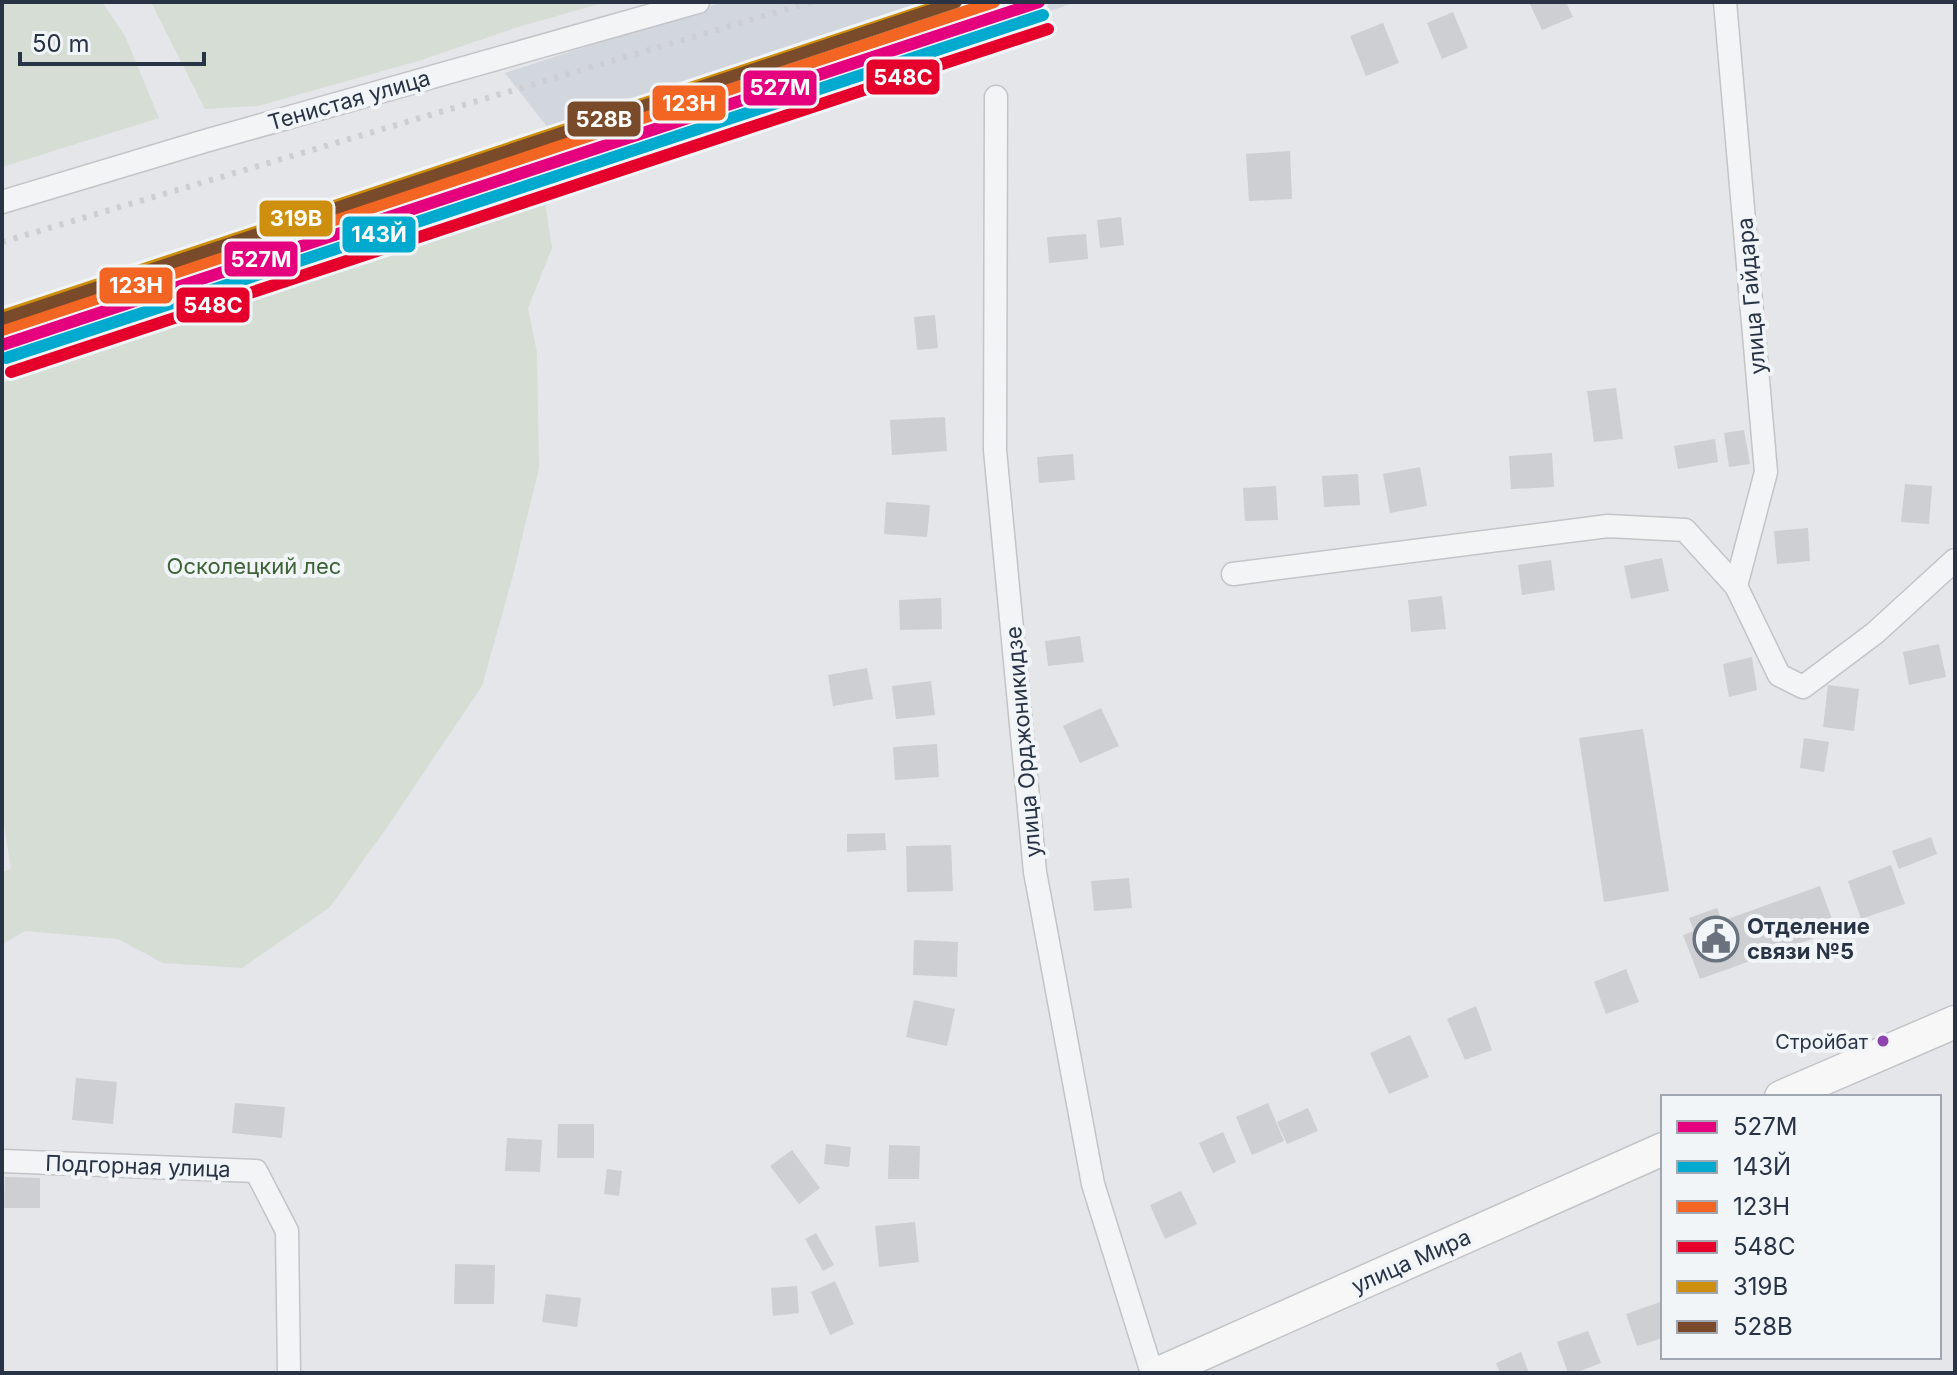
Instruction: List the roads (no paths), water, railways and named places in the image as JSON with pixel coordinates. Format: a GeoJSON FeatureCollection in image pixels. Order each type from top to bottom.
{"type":"FeatureCollection","features":[{"type":"Feature","properties":{"kind":"main road"},"geometry":{"type":"LineString","coordinates":[[1786,1095],[1955,1022]]}},
{"type":"Feature","properties":{"kind":"main road","name":"улица Мира"},"geometry":{"type":"LineString","coordinates":[[1159,1373],[1661,1150]]}},
{"type":"Feature","properties":{"kind":"street","name":"Тенистая улица"},"geometry":{"type":"LineString","coordinates":[[2,202],[205,141],[698,2]]}},
{"type":"Feature","properties":{"kind":"street","name":"улица Гайдара"},"geometry":{"type":"LineString","coordinates":[[1725,2],[1766,472],[1736,586]]}},
{"type":"Feature","properties":{"kind":"street","name":"улица Орджоникидзе"},"geometry":{"type":"LineString","coordinates":[[996,97],[995,450],[1035,872],[1093,1184],[1152,1373]]}},
{"type":"Feature","properties":{"kind":"street"},"geometry":{"type":"LineString","coordinates":[[1233,574],[1608,526],[1685,530],[1736,586],[1779,675],[1803,687],[1875,633],[1955,560]]}},
{"type":"Feature","properties":{"kind":"street","name":"Подгорная улица"},"geometry":{"type":"LineString","coordinates":[[2,1161],[256,1171],[287,1231],[289,1373]]}},
{"type":"Feature","properties":{"kind":"railway"},"geometry":{"type":"LineString","coordinates":[[2,242],[811,2]]}},
{"type":"Feature","properties":{"kind":"place","name":"Отделение связи №5"},"geometry":{"type":"Point","coordinates":[1716,939]}},
{"type":"Feature","properties":{"kind":"place","name":"Стройбат"},"geometry":{"type":"Point","coordinates":[1883,1041]}},
{"type":"Feature","properties":{"kind":"park label","name":"Осколецкий лес"},"geometry":{"type":"Point","coordinates":[254,566]}}]}
